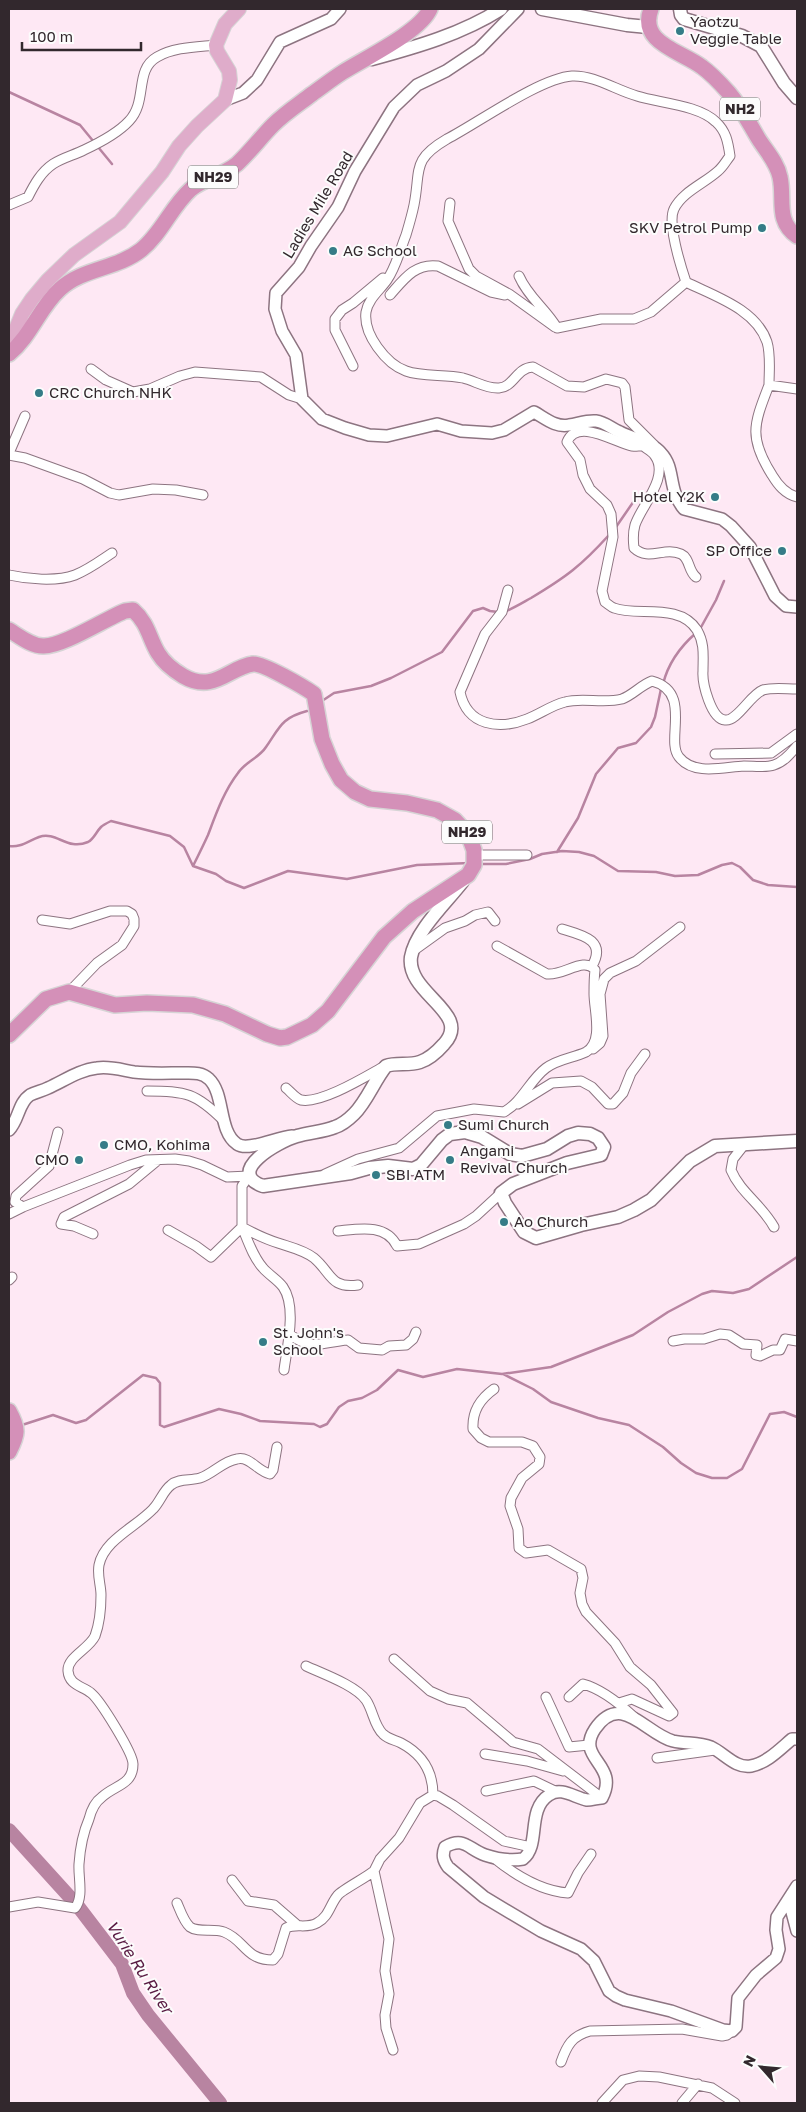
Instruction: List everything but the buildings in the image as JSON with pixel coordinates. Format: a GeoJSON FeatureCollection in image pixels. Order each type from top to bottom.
{"type":"FeatureCollection","features":[{"type":"Feature","properties":{"kind":"highway","name":"NH29"},"geometry":{"type":"LineString","coordinates":[[9,354],[25,338],[50,300],[62,288],[88,272],[139,252],[151,242],[174,208],[191,190],[237,164],[275,123],[311,95],[413,28],[430,9]]}},
{"type":"Feature","properties":{"kind":"highway"},"geometry":{"type":"LineString","coordinates":[[648,27],[648,17],[651,9]]}},
{"type":"Feature","properties":{"kind":"highway","name":"NH2"},"geometry":{"type":"LineString","coordinates":[[648,27],[655,40],[703,67],[729,94],[741,110],[775,162],[781,180],[782,218],[787,227],[797,236]]}},
{"type":"Feature","properties":{"kind":"highway","name":"NH29"},"geometry":{"type":"LineString","coordinates":[[9,630],[31,643],[44,646],[57,643],[124,611],[133,610],[151,634],[157,652],[168,666],[186,678],[203,682],[218,680],[252,664],[266,666],[314,694],[322,739],[332,764],[342,780],[355,792],[370,799],[437,810],[455,820],[468,834],[474,855],[474,865],[468,875]]}},
{"type":"Feature","properties":{"kind":"highway"},"geometry":{"type":"LineString","coordinates":[[9,1035],[46,999],[69,992],[115,1005],[147,1003],[193,1005],[225,1014],[267,1034],[280,1038],[287,1037],[312,1025],[328,1011],[384,937],[413,911],[468,875]]}},
{"type":"Feature","properties":{"kind":"highway"},"geometry":{"type":"LineString","coordinates":[[9,1411],[14,1420],[17,1434],[9,1452]]}},
{"type":"Feature","properties":{"kind":"main road"},"geometry":{"type":"LineString","coordinates":[[9,346],[22,314],[43,286],[74,255],[120,222],[197,126],[225,100],[230,80],[229,72],[217,51],[216,45],[225,24],[239,9]]}},
{"type":"Feature","properties":{"kind":"main road"},"geometry":{"type":"LineString","coordinates":[[359,62],[426,44],[484,20],[501,9]]}},
{"type":"Feature","properties":{"kind":"main road"},"geometry":{"type":"LineString","coordinates":[[542,9],[627,25],[648,27]]}},
{"type":"Feature","properties":{"kind":"main road"},"geometry":{"type":"LineString","coordinates":[[680,9],[681,15],[686,20],[742,36],[761,46],[784,83],[797,98]]}},
{"type":"Feature","properties":{"kind":"main road"},"geometry":{"type":"LineString","coordinates":[[468,875],[425,928],[413,951],[412,972],[420,986],[446,1013],[452,1026],[447,1042],[418,1063],[386,1066],[354,1114],[338,1126],[296,1136],[267,1150],[249,1170],[249,1176],[252,1181],[263,1186],[388,1166],[413,1168],[421,1165],[442,1140],[450,1134],[466,1132],[482,1137],[510,1154],[522,1156],[547,1150],[568,1136],[578,1133],[590,1134],[598,1138],[604,1147],[603,1153],[598,1157],[567,1163],[513,1184],[501,1193],[505,1203],[524,1232],[536,1238],[618,1217],[651,1200],[690,1161],[715,1146],[744,1146],[797,1141]]}},
{"type":"Feature","properties":{"kind":"street"},"geometry":{"type":"LineString","coordinates":[[225,100],[243,93],[257,80],[280,42],[331,19],[340,9]]}},
{"type":"Feature","properties":{"kind":"street","name":"Ladies Mile Road"},"geometry":{"type":"LineString","coordinates":[[302,399],[296,355],[282,331],[275,310],[276,293],[299,267],[338,207],[355,171],[394,107],[417,86],[446,71],[479,49],[518,9]]}},
{"type":"Feature","properties":{"kind":"street"},"geometry":{"type":"LineString","coordinates":[[9,205],[28,197],[36,182],[53,163],[92,146],[120,130],[138,112],[144,75],[148,64],[156,57],[172,50],[216,45]]}},
{"type":"Feature","properties":{"kind":"street"},"geometry":{"type":"LineString","coordinates":[[696,577],[690,571],[686,558],[683,555],[671,552],[651,555],[643,554],[634,548],[636,524],[658,480],[658,468],[656,456],[629,420],[625,387],[618,380],[606,378],[584,387],[567,386],[533,367],[521,370],[510,384],[498,388],[457,377],[408,372],[395,366],[377,346],[370,334],[366,311],[370,301],[392,271],[414,205],[418,170],[424,156],[432,148],[547,82],[572,76],[591,79],[638,96],[702,113],[715,121],[725,132],[730,156],[719,170],[684,198],[674,210],[673,221],[678,260],[686,282],[744,312],[758,326],[767,342],[769,385],[756,423],[757,447],[761,459],[779,485],[786,492],[797,497]]}},
{"type":"Feature","properties":{"kind":"street"},"geometry":{"type":"LineString","coordinates":[[450,203],[448,221],[469,269],[476,276],[515,298],[557,328],[601,319],[634,319],[651,312],[686,282]]}},
{"type":"Feature","properties":{"kind":"street"},"geometry":{"type":"LineString","coordinates":[[390,295],[417,268],[429,264],[438,266],[491,292],[515,298]]}},
{"type":"Feature","properties":{"kind":"street"},"geometry":{"type":"LineString","coordinates":[[353,366],[335,330],[335,319],[342,310],[392,271]]}},
{"type":"Feature","properties":{"kind":"street"},"geometry":{"type":"LineString","coordinates":[[519,276],[525,289],[550,316],[557,328]]}},
{"type":"Feature","properties":{"kind":"street"},"geometry":{"type":"LineString","coordinates":[[91,369],[106,380],[133,392],[150,389],[180,376],[195,372],[261,378],[289,395],[302,399],[322,419],[369,435],[387,436],[437,424],[461,431],[492,433],[504,430],[534,412],[550,422],[567,426],[589,420],[598,421],[650,447],[669,464],[674,493],[684,509],[722,520],[731,526],[750,547],[774,596],[786,606],[797,607]]}},
{"type":"Feature","properties":{"kind":"street"},"geometry":{"type":"LineString","coordinates":[[769,385],[797,389]]}},
{"type":"Feature","properties":{"kind":"street"},"geometry":{"type":"LineString","coordinates":[[25,416],[9,454],[83,479],[110,493],[119,495],[153,489],[176,490],[203,495]]}},
{"type":"Feature","properties":{"kind":"street"},"geometry":{"type":"LineString","coordinates":[[650,447],[634,446],[594,431],[575,434],[568,438],[567,442],[580,460],[590,488],[607,505],[611,514],[613,537],[602,591],[604,602],[615,608],[653,610],[674,615],[693,625],[704,648],[704,679],[710,704],[722,720],[729,721],[734,718],[753,696],[764,690],[797,689]]}},
{"type":"Feature","properties":{"kind":"street"},"geometry":{"type":"LineString","coordinates":[[9,575],[29,579],[73,576],[90,568],[112,553]]}},
{"type":"Feature","properties":{"kind":"street"},"geometry":{"type":"LineString","coordinates":[[508,590],[502,612],[485,634],[460,692],[462,700],[474,718],[484,723],[508,724],[526,719],[565,702],[575,700],[601,702],[624,698],[652,681],[660,684],[674,701],[676,719],[674,748],[678,756],[686,764],[713,769],[772,766],[786,759],[797,746]]}},
{"type":"Feature","properties":{"kind":"street"},"geometry":{"type":"LineString","coordinates":[[715,754],[770,753],[776,751],[797,734]]}},
{"type":"Feature","properties":{"kind":"street"},"geometry":{"type":"LineString","coordinates":[[474,855],[527,854]]}},
{"type":"Feature","properties":{"kind":"street"},"geometry":{"type":"LineString","coordinates":[[42,920],[70,924],[110,911],[127,911],[132,914],[134,919],[134,926],[122,945],[93,967],[69,992]]}},
{"type":"Feature","properties":{"kind":"street"},"geometry":{"type":"LineString","coordinates":[[413,951],[438,932],[480,913],[488,912],[495,921]]}},
{"type":"Feature","properties":{"kind":"street"},"geometry":{"type":"LineString","coordinates":[[509,1109],[547,1067],[596,1048],[602,1036],[600,994],[604,979],[610,973],[636,961],[680,927]]}},
{"type":"Feature","properties":{"kind":"street"},"geometry":{"type":"LineString","coordinates":[[562,929],[587,936],[593,942],[597,953],[592,966]]}},
{"type":"Feature","properties":{"kind":"street"},"geometry":{"type":"LineString","coordinates":[[497,946],[547,974],[554,975],[581,964],[592,966],[595,970],[596,1036],[593,1045],[588,1051]]}},
{"type":"Feature","properties":{"kind":"street"},"geometry":{"type":"LineString","coordinates":[[318,1178],[358,1159],[399,1148],[437,1116],[460,1110],[474,1109],[499,1112],[509,1109],[543,1087],[561,1082],[586,1083],[605,1102],[613,1104],[622,1094],[631,1073],[645,1054]]}},
{"type":"Feature","properties":{"kind":"street"},"geometry":{"type":"LineString","coordinates":[[286,1088],[296,1097],[312,1100],[342,1088],[386,1066]]}},
{"type":"Feature","properties":{"kind":"street"},"geometry":{"type":"LineString","coordinates":[[9,1130],[16,1120],[21,1104],[31,1095],[76,1074],[97,1068],[114,1067],[144,1073],[202,1074],[214,1086],[228,1135],[237,1144],[242,1146],[276,1138],[296,1136]]}},
{"type":"Feature","properties":{"kind":"street"},"geometry":{"type":"LineString","coordinates":[[147,1091],[187,1094],[198,1098],[210,1106],[224,1121]]}},
{"type":"Feature","properties":{"kind":"street"},"geometry":{"type":"LineString","coordinates":[[22,1207],[15,1202],[16,1196],[49,1166],[58,1132]]}},
{"type":"Feature","properties":{"kind":"street"},"geometry":{"type":"LineString","coordinates":[[744,1146],[733,1159],[731,1170],[740,1186],[762,1208],[774,1227]]}},
{"type":"Feature","properties":{"kind":"street"},"geometry":{"type":"LineString","coordinates":[[9,1214],[22,1207],[146,1160],[175,1159],[189,1161],[227,1177],[249,1176]]}},
{"type":"Feature","properties":{"kind":"street"},"geometry":{"type":"LineString","coordinates":[[93,1234],[74,1226],[61,1224],[64,1216],[129,1184],[158,1160]]}},
{"type":"Feature","properties":{"kind":"street"},"geometry":{"type":"LineString","coordinates":[[249,1176],[242,1186],[242,1228],[257,1260],[282,1286],[290,1312],[284,1370]]}},
{"type":"Feature","properties":{"kind":"street"},"geometry":{"type":"LineString","coordinates":[[338,1231],[369,1228],[380,1230],[389,1235],[396,1246],[419,1244],[471,1220],[501,1193]]}},
{"type":"Feature","properties":{"kind":"street"},"geometry":{"type":"LineString","coordinates":[[168,1230],[211,1257],[242,1228]]}},
{"type":"Feature","properties":{"kind":"street"},"geometry":{"type":"LineString","coordinates":[[242,1228],[271,1241],[301,1250],[314,1258],[335,1282],[352,1286],[358,1285]]}},
{"type":"Feature","properties":{"kind":"street"},"geometry":{"type":"LineString","coordinates":[[289,1334],[304,1344],[320,1345],[348,1340],[359,1348],[376,1350],[406,1345],[414,1339],[416,1332]]}},
{"type":"Feature","properties":{"kind":"street"},"geometry":{"type":"LineString","coordinates":[[673,1341],[684,1338],[704,1339],[714,1334],[725,1334],[743,1344],[757,1344],[756,1354],[760,1356],[772,1350],[780,1350],[785,1339],[797,1341]]}},
{"type":"Feature","properties":{"kind":"street"},"geometry":{"type":"LineString","coordinates":[[494,1389],[483,1397],[478,1405],[472,1421],[473,1429],[481,1438],[489,1442],[522,1442],[533,1446],[540,1457],[539,1464],[522,1478],[511,1498],[510,1506],[518,1529],[519,1548],[526,1553],[548,1550],[581,1570],[583,1578],[580,1593],[586,1612],[615,1643],[630,1667],[651,1685],[673,1713],[669,1716],[632,1699],[619,1703]]}},
{"type":"Feature","properties":{"kind":"street"},"geometry":{"type":"LineString","coordinates":[[9,1907],[49,1902],[75,1908],[79,1897],[79,1864],[90,1815],[99,1799],[129,1780],[133,1772],[133,1760],[130,1752],[100,1703],[91,1693],[76,1686],[69,1677],[69,1664],[88,1646],[95,1636],[101,1604],[98,1572],[102,1556],[115,1541],[154,1508],[172,1484],[181,1480],[199,1479],[236,1459],[245,1459],[265,1473],[270,1474],[273,1470],[277,1447]]}},
{"type":"Feature","properties":{"kind":"street"},"geometry":{"type":"LineString","coordinates":[[394,1659],[430,1690],[448,1699],[467,1704],[512,1742],[538,1749],[548,1759],[573,1774],[602,1798]]}},
{"type":"Feature","properties":{"kind":"street"},"geometry":{"type":"LineString","coordinates":[[306,1666],[351,1688],[364,1697],[380,1731],[385,1736],[402,1743],[422,1758],[431,1776],[433,1795]]}},
{"type":"Feature","properties":{"kind":"street"},"geometry":{"type":"LineString","coordinates":[[569,1697],[583,1684],[591,1686],[619,1703],[636,1719]]}},
{"type":"Feature","properties":{"kind":"street"},"geometry":{"type":"LineString","coordinates":[[546,1697],[569,1748],[588,1745]]}},
{"type":"Feature","properties":{"kind":"street"},"geometry":{"type":"LineString","coordinates":[[602,1798],[607,1782],[604,1772],[590,1752],[588,1745],[596,1728],[606,1718],[621,1713],[630,1715],[666,1739],[674,1742],[703,1744],[738,1765],[750,1766],[769,1758],[792,1739],[797,1739]]}},
{"type":"Feature","properties":{"kind":"street"},"geometry":{"type":"LineString","coordinates":[[658,1758],[715,1750]]}},
{"type":"Feature","properties":{"kind":"street"},"geometry":{"type":"LineString","coordinates":[[485,1754],[527,1761],[573,1774]]}},
{"type":"Feature","properties":{"kind":"street"},"geometry":{"type":"LineString","coordinates":[[486,1791],[534,1781],[557,1792],[567,1793],[588,1800],[602,1798]]}},
{"type":"Feature","properties":{"kind":"street"},"geometry":{"type":"LineString","coordinates":[[557,1792],[549,1795],[539,1808],[531,1847],[524,1859],[513,1860],[479,1853],[462,1843],[454,1842],[445,1847],[444,1862],[484,1897],[541,1931],[581,1949],[594,1961],[609,1991],[616,1996],[671,2011],[714,2028],[732,2031]]}},
{"type":"Feature","properties":{"kind":"street"},"geometry":{"type":"LineString","coordinates":[[177,1903],[189,1926],[225,1932],[254,1956],[261,1959],[276,1958],[286,1928],[319,1923],[341,1892],[374,1871],[380,1859],[399,1838],[417,1807],[428,1797],[438,1796],[453,1804],[504,1841],[531,1847]]}},
{"type":"Feature","properties":{"kind":"street"},"geometry":{"type":"LineString","coordinates":[[492,1856],[506,1868],[531,1883],[561,1892],[568,1892],[591,1854]]}},
{"type":"Feature","properties":{"kind":"street"},"geometry":{"type":"LineString","coordinates":[[374,1871],[389,1939],[385,1971],[389,1994],[385,2016],[386,2028],[393,2050]]}},
{"type":"Feature","properties":{"kind":"street"},"geometry":{"type":"LineString","coordinates":[[232,1880],[248,1901],[274,1905],[297,1925]]}},
{"type":"Feature","properties":{"kind":"street"},"geometry":{"type":"LineString","coordinates":[[561,2062],[571,2040],[577,2035],[590,2031],[682,2030],[727,2036],[736,2027],[738,1998],[741,1992],[756,1975],[776,1958],[779,1949],[776,1930],[777,1917],[797,1886]]}},
{"type":"Feature","properties":{"kind":"street"},"geometry":{"type":"LineString","coordinates":[[797,1897],[792,1912],[797,1931]]}},
{"type":"Feature","properties":{"kind":"street"},"geometry":{"type":"LineString","coordinates":[[602,2102],[623,2080],[639,2076],[698,2084],[712,2088],[735,2103]]}},
{"type":"Feature","properties":{"kind":"street"},"geometry":{"type":"LineString","coordinates":[[682,2103],[698,2084]]}},
{"type":"Feature","properties":{"kind":"waterway"},"geometry":{"type":"LineString","coordinates":[[9,92],[80,125],[112,164]]}},
{"type":"Feature","properties":{"kind":"waterway"},"geometry":{"type":"LineString","coordinates":[[616,527],[636,498]]}},
{"type":"Feature","properties":{"kind":"waterway"},"geometry":{"type":"LineString","coordinates":[[504,612],[531,598],[564,577],[590,555],[609,535]]}},
{"type":"Feature","properties":{"kind":"waterway"},"geometry":{"type":"LineString","coordinates":[[700,629],[724,581]]}},
{"type":"Feature","properties":{"kind":"waterway"},"geometry":{"type":"LineString","coordinates":[[322,701],[334,693],[371,686],[391,678],[442,652],[473,611],[483,608],[498,612]]}},
{"type":"Feature","properties":{"kind":"waterway"},"geometry":{"type":"LineString","coordinates":[[663,684],[668,669],[676,656],[696,633]]}},
{"type":"Feature","properties":{"kind":"waterway"},"geometry":{"type":"LineString","coordinates":[[557,852],[578,818],[596,774],[618,748],[636,743],[651,727],[661,689]]}},
{"type":"Feature","properties":{"kind":"waterway"},"geometry":{"type":"LineString","coordinates":[[193,866],[224,795],[238,773],[263,751],[286,720],[307,711]]}},
{"type":"Feature","properties":{"kind":"waterway"},"geometry":{"type":"LineString","coordinates":[[9,846],[20,845],[45,836],[68,843],[81,844],[90,841],[101,827],[111,821],[170,836],[184,847],[193,866],[216,874],[226,881],[244,888],[288,871],[347,879],[417,865],[470,863]]}},
{"type":"Feature","properties":{"kind":"waterway"},"geometry":{"type":"LineString","coordinates":[[480,864],[506,864],[530,859],[542,854],[562,851],[579,852],[594,856],[618,871],[656,872],[675,876],[698,875],[732,863],[740,867],[753,880],[768,885],[797,887]]}},
{"type":"Feature","properties":{"kind":"waterway","name":"Vurie Ru River"},"geometry":{"type":"LineString","coordinates":[[22,1425],[53,1415],[76,1423],[86,1420],[143,1375],[156,1378],[160,1383],[160,1425],[164,1427],[219,1409],[260,1421],[314,1424],[320,1427],[327,1424],[339,1407],[348,1401],[362,1398],[377,1390],[398,1370],[423,1377],[457,1369],[502,1374],[551,1367],[633,1335],[668,1312],[702,1294],[712,1291],[733,1293],[749,1289],[797,1257]]}},
{"type":"Feature","properties":{"kind":"waterway"},"geometry":{"type":"LineString","coordinates":[[503,1374],[533,1389],[551,1402],[598,1418],[629,1425],[663,1447],[696,1473],[712,1478],[727,1478],[742,1469],[770,1414],[784,1412],[797,1417]]}},
{"type":"Feature","properties":{"kind":"waterway","name":"Vurie Ru River"},"geometry":{"type":"LineString","coordinates":[[9,1830],[77,1905],[122,1964],[133,1993],[148,2015],[220,2103]]}},
{"type":"Feature","properties":{"kind":"place","name":"Yaotzu Veggie Table"},"geometry":{"type":"Point","coordinates":[680,31]}},
{"type":"Feature","properties":{"kind":"place","name":"SKV Petrol Pump"},"geometry":{"type":"Point","coordinates":[762,228]}},
{"type":"Feature","properties":{"kind":"place","name":"AG School"},"geometry":{"type":"Point","coordinates":[333,251]}},
{"type":"Feature","properties":{"kind":"place","name":"CRC Church NHK"},"geometry":{"type":"Point","coordinates":[39,393]}},
{"type":"Feature","properties":{"kind":"place","name":"Hotel Y2K"},"geometry":{"type":"Point","coordinates":[715,497]}},
{"type":"Feature","properties":{"kind":"place","name":"SP Office"},"geometry":{"type":"Point","coordinates":[782,551]}},
{"type":"Feature","properties":{"kind":"place","name":"Sumi Church"},"geometry":{"type":"Point","coordinates":[448,1125]}},
{"type":"Feature","properties":{"kind":"place","name":"CMO, Kohima"},"geometry":{"type":"Point","coordinates":[104,1145]}},
{"type":"Feature","properties":{"kind":"place","name":"CMO"},"geometry":{"type":"Point","coordinates":[79,1160]}},
{"type":"Feature","properties":{"kind":"place","name":"Angami Revival Church"},"geometry":{"type":"Point","coordinates":[450,1160]}},
{"type":"Feature","properties":{"kind":"place","name":"SBI ATM"},"geometry":{"type":"Point","coordinates":[376,1175]}},
{"type":"Feature","properties":{"kind":"place","name":"Ao Church"},"geometry":{"type":"Point","coordinates":[504,1222]}},
{"type":"Feature","properties":{"kind":"place","name":"St. John's School"},"geometry":{"type":"Point","coordinates":[263,1342]}}]}
